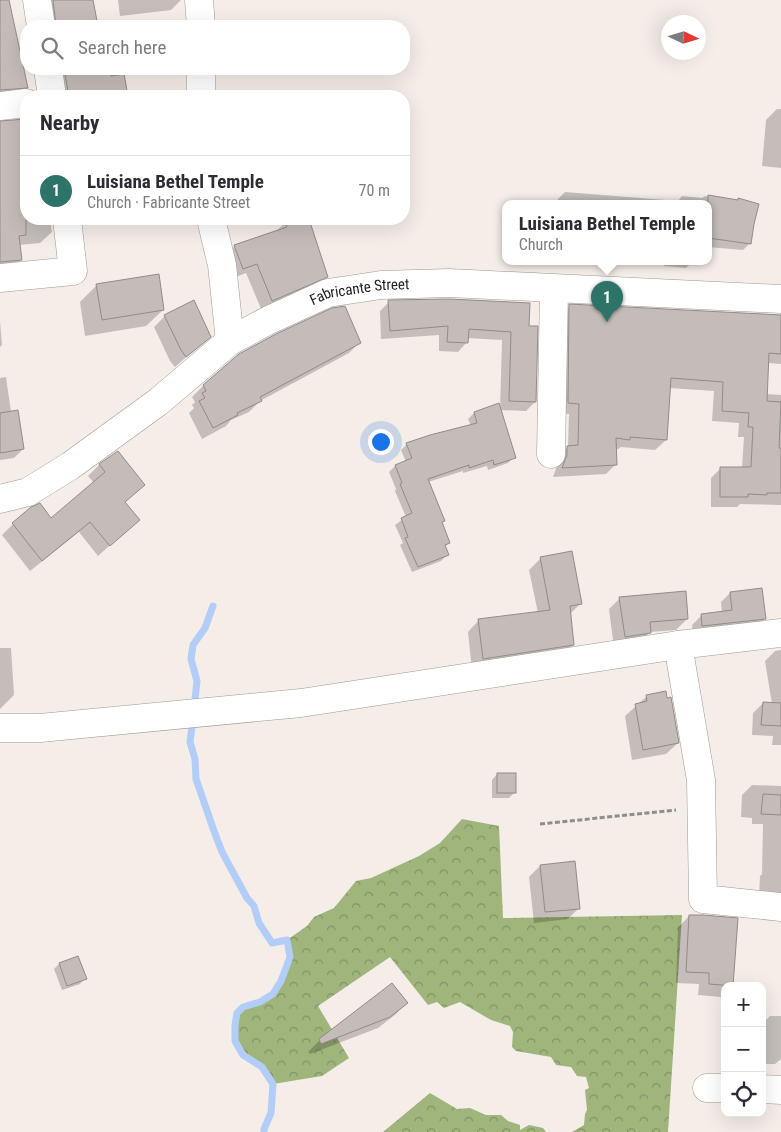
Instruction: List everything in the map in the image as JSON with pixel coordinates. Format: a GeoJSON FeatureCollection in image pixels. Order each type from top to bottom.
{"type":"FeatureCollection","features":[{"type":"Feature","properties":{"kind":"street"},"geometry":{"type":"LineString","coordinates":[[37,0],[40,20]]}},
{"type":"Feature","properties":{"kind":"street"},"geometry":{"type":"LineString","coordinates":[[199,0],[201,20]]}},
{"type":"Feature","properties":{"kind":"street"},"geometry":{"type":"LineString","coordinates":[[49,75],[51,90]]}},
{"type":"Feature","properties":{"kind":"street"},"geometry":{"type":"LineString","coordinates":[[201,75],[201,90]]}},
{"type":"Feature","properties":{"kind":"street"},"geometry":{"type":"LineString","coordinates":[[0,106],[20,104]]}},
{"type":"Feature","properties":{"kind":"street"},"geometry":{"type":"LineString","coordinates":[[0,278],[73,272],[68,225]]}},
{"type":"Feature","properties":{"kind":"street"},"geometry":{"type":"LineString","coordinates":[[212,225],[222,265],[230,341]]}},
{"type":"Feature","properties":{"kind":"street","name":"Fabricante Street"},"geometry":{"type":"LineString","coordinates":[[0,499],[28,492],[70,466],[158,402],[230,341],[270,320],[328,294],[381,285],[449,283],[781,300]]}},
{"type":"Feature","properties":{"kind":"street"},"geometry":{"type":"LineString","coordinates":[[551,454],[554,289]]}},
{"type":"Feature","properties":{"kind":"street"},"geometry":{"type":"LineString","coordinates":[[0,728],[40,728],[301,703],[678,645],[781,633]]}},
{"type":"Feature","properties":{"kind":"street"},"geometry":{"type":"LineString","coordinates":[[678,645],[701,780],[703,899],[781,907]]}},
{"type":"Feature","properties":{"kind":"street"},"geometry":{"type":"LineString","coordinates":[[766,1089],[781,1090]]}},
{"type":"Feature","properties":{"kind":"path"},"geometry":{"type":"LineString","coordinates":[[540,824],[701,808]]}},
{"type":"Feature","properties":{"kind":"green space"},"geometry":{"type":"Polygon","coordinates":[[[462,819],[499,826],[503,918],[682,915],[668,1132],[572,1132],[584,1125],[587,1110],[585,1090],[589,1088],[586,1077],[577,1076],[571,1067],[556,1065],[551,1057],[516,1051],[512,1047],[513,1032],[510,1026],[491,1020],[460,1002],[444,1008],[437,1002],[428,1005],[390,957],[318,1006],[349,1058],[322,1076],[273,1084],[262,1067],[243,1055],[235,1041],[237,1013],[243,1007],[260,1002],[273,994],[281,981],[290,957],[287,940],[307,926],[314,917],[334,908],[356,881],[371,878],[419,856],[440,843],[462,819]]]}},
{"type":"Feature","properties":{"kind":"green space"},"geometry":{"type":"Polygon","coordinates":[[[430,1093],[457,1109],[470,1108],[486,1115],[501,1115],[508,1121],[520,1125],[520,1130],[529,1125],[543,1128],[546,1132],[383,1132],[430,1093]]]}},
{"type":"Feature","properties":{"kind":"building"},"geometry":{"type":"Polygon","coordinates":[[[0,0],[9,0],[20,51],[20,75],[25,75],[28,88],[0,90],[0,0]]]}},
{"type":"Feature","properties":{"kind":"building"},"geometry":{"type":"Polygon","coordinates":[[[53,0],[93,0],[97,20],[55,20],[53,0]]]}},
{"type":"Feature","properties":{"kind":"building"},"geometry":{"type":"Polygon","coordinates":[[[65,75],[124,75],[127,90],[68,90],[65,75]]]}},
{"type":"Feature","properties":{"kind":"building"},"geometry":{"type":"Polygon","coordinates":[[[20,119],[20,225],[26,225],[26,235],[19,236],[22,260],[0,262],[0,121],[20,119]]]}},
{"type":"Feature","properties":{"kind":"building"},"geometry":{"type":"Polygon","coordinates":[[[708,195],[738,200],[738,198],[759,204],[751,244],[712,239],[712,200],[708,200],[708,195]]]}},
{"type":"Feature","properties":{"kind":"building"},"geometry":{"type":"Polygon","coordinates":[[[286,225],[311,225],[328,277],[272,301],[257,264],[243,269],[234,245],[287,227],[286,225]]]}},
{"type":"Feature","properties":{"kind":"building"},"geometry":{"type":"Polygon","coordinates":[[[159,274],[164,310],[102,320],[96,284],[159,274]]]}},
{"type":"Feature","properties":{"kind":"building"},"geometry":{"type":"Polygon","coordinates":[[[449,299],[530,303],[529,326],[538,326],[536,402],[509,401],[511,332],[469,329],[468,343],[447,342],[448,326],[390,331],[388,300],[449,299]]]}},
{"type":"Feature","properties":{"kind":"building"},"geometry":{"type":"Polygon","coordinates":[[[194,300],[211,337],[186,357],[164,315],[194,300]]]}},
{"type":"Feature","properties":{"kind":"building"},"geometry":{"type":"Polygon","coordinates":[[[569,304],[781,315],[781,354],[769,353],[767,401],[781,402],[779,448],[781,448],[781,493],[767,493],[767,495],[748,494],[748,497],[720,497],[720,467],[751,467],[753,427],[748,427],[749,413],[722,411],[723,382],[671,378],[667,440],[630,437],[630,440],[616,438],[617,465],[562,468],[567,455],[567,446],[578,445],[579,404],[568,403],[569,304]]]}},
{"type":"Feature","properties":{"kind":"building"},"geometry":{"type":"Polygon","coordinates":[[[345,306],[361,343],[260,397],[262,401],[237,413],[238,415],[213,428],[199,401],[205,398],[202,393],[206,391],[203,385],[239,354],[276,334],[332,308],[345,306]]]}},
{"type":"Feature","properties":{"kind":"building"},"geometry":{"type":"Polygon","coordinates":[[[499,403],[516,458],[494,465],[493,460],[469,468],[469,465],[428,479],[445,521],[442,522],[450,543],[445,545],[449,555],[418,567],[405,538],[408,537],[401,518],[412,513],[400,484],[402,483],[395,465],[412,458],[406,443],[477,423],[474,412],[499,403]]]}},
{"type":"Feature","properties":{"kind":"building"},"geometry":{"type":"Polygon","coordinates":[[[18,410],[24,449],[0,453],[0,413],[18,410]]]}},
{"type":"Feature","properties":{"kind":"building"},"geometry":{"type":"Polygon","coordinates":[[[118,451],[145,485],[125,502],[140,520],[110,546],[90,522],[42,561],[12,523],[31,507],[40,503],[51,518],[105,472],[99,464],[118,451]]]}},
{"type":"Feature","properties":{"kind":"building"},"geometry":{"type":"Polygon","coordinates":[[[572,551],[582,604],[570,606],[574,645],[483,659],[478,619],[550,610],[540,557],[572,551]]]}},
{"type":"Feature","properties":{"kind":"building"},"geometry":{"type":"Polygon","coordinates":[[[762,588],[766,619],[702,626],[701,614],[732,610],[730,592],[762,588]]]}},
{"type":"Feature","properties":{"kind":"building"},"geometry":{"type":"Polygon","coordinates":[[[686,591],[688,619],[650,622],[651,633],[625,637],[619,597],[686,591]]]}},
{"type":"Feature","properties":{"kind":"building"},"geometry":{"type":"Polygon","coordinates":[[[666,691],[667,698],[671,697],[679,743],[643,750],[635,704],[647,701],[646,695],[666,691]]]}},
{"type":"Feature","properties":{"kind":"building"},"geometry":{"type":"Polygon","coordinates":[[[763,702],[781,703],[781,726],[761,725],[763,702]]]}},
{"type":"Feature","properties":{"kind":"building"},"geometry":{"type":"Polygon","coordinates":[[[497,773],[516,773],[516,793],[497,793],[497,773]]]}},
{"type":"Feature","properties":{"kind":"building"},"geometry":{"type":"Polygon","coordinates":[[[763,794],[781,795],[781,815],[761,814],[763,794]]]}},
{"type":"Feature","properties":{"kind":"building"},"geometry":{"type":"Polygon","coordinates":[[[575,861],[580,909],[545,912],[540,865],[575,861]]]}},
{"type":"Feature","properties":{"kind":"building"},"geometry":{"type":"Polygon","coordinates":[[[689,915],[738,918],[733,982],[721,982],[721,985],[709,984],[709,973],[686,972],[689,915]]]}},
{"type":"Feature","properties":{"kind":"building"},"geometry":{"type":"Polygon","coordinates":[[[78,956],[87,979],[67,986],[59,963],[78,956]]]}},
{"type":"Feature","properties":{"kind":"building"},"geometry":{"type":"Polygon","coordinates":[[[392,983],[408,1003],[390,1017],[321,1044],[319,1039],[392,983]]]}},
{"type":"Feature","properties":{"kind":"waterway"},"geometry":{"type":"LineString","coordinates":[[194,709],[197,681],[191,659],[193,645],[205,628],[213,606]]}},
{"type":"Feature","properties":{"kind":"waterway"},"geometry":{"type":"LineString","coordinates":[[193,719],[190,742],[195,759],[196,779],[222,852],[247,898],[254,906],[259,923],[272,943],[287,940],[290,957],[281,981],[273,994],[260,1002],[243,1007],[237,1013],[235,1025],[235,1041],[243,1055],[262,1067],[273,1084],[271,1113],[264,1132]]}},
{"type":"Feature","properties":{"kind":"place","name":"Luisiana Bethel Temple"},"geometry":{"type":"Point","coordinates":[607,322]}}]}
